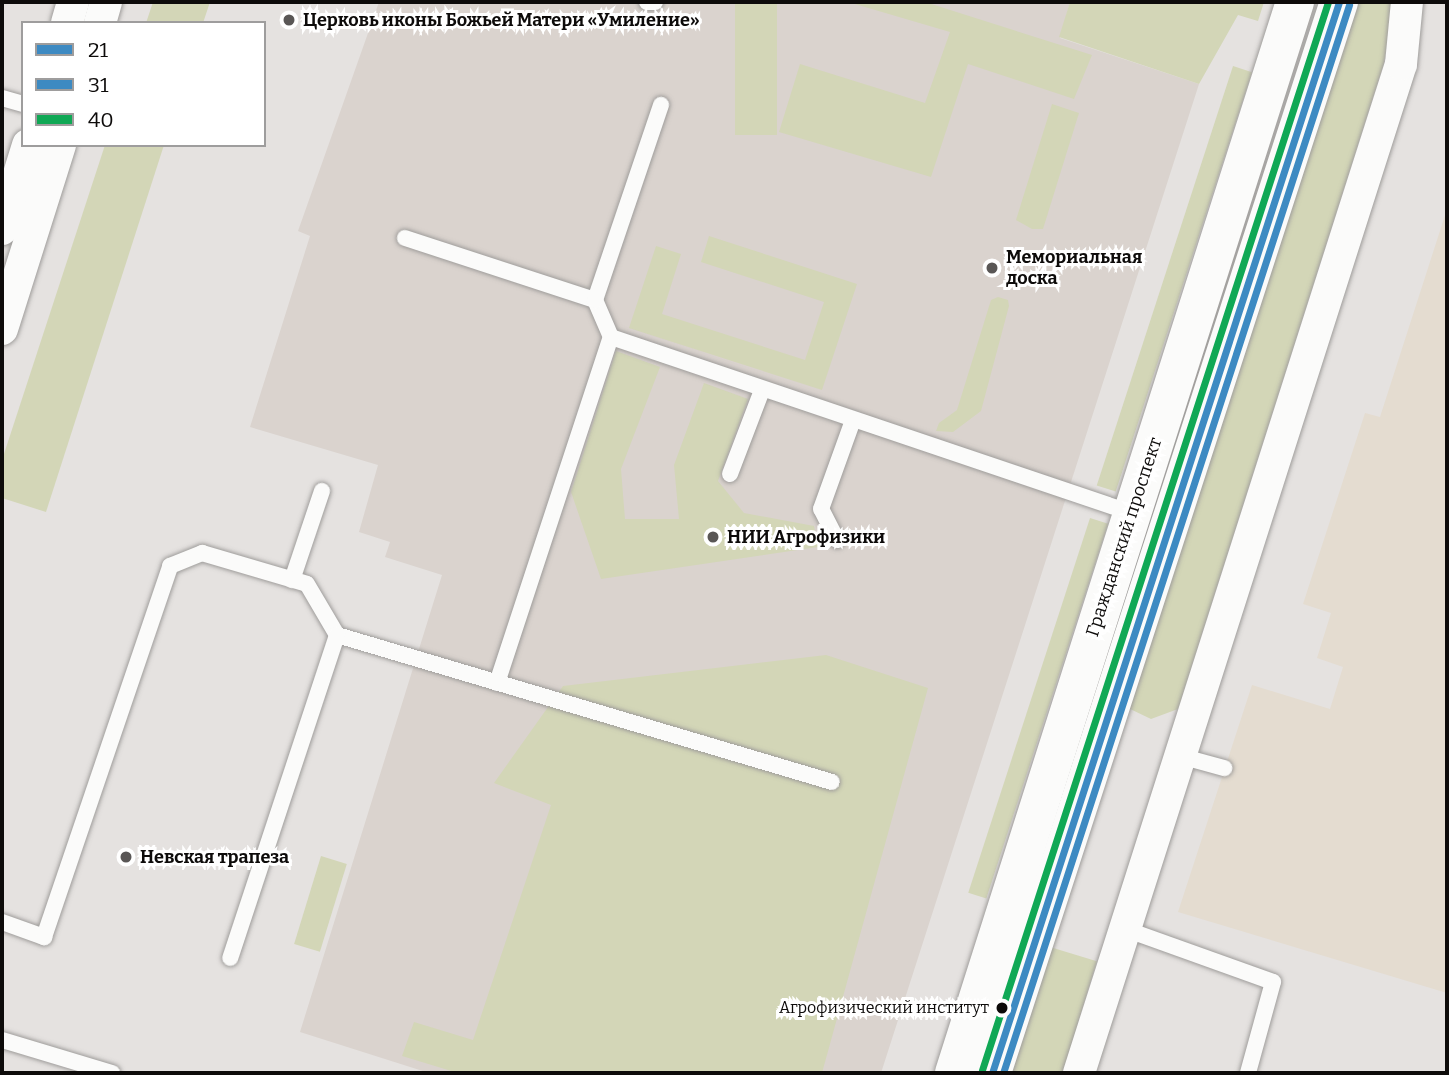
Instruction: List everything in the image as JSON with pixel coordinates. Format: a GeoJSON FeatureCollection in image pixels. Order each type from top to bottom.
{"type":"FeatureCollection","features":[{"type":"Feature","properties":{"kind":"main road","name":"Гражданский проспект"},"geometry":{"type":"LineString","coordinates":[[954,1073],[1295,2]]}},
{"type":"Feature","properties":{"kind":"main road"},"geometry":{"type":"LineString","coordinates":[[992,1073],[1339,2]]}},
{"type":"Feature","properties":{"kind":"street"},"geometry":{"type":"LineString","coordinates":[[67,21],[73,2]]}},
{"type":"Feature","properties":{"kind":"street"},"geometry":{"type":"LineString","coordinates":[[101,21],[106,2]]}},
{"type":"Feature","properties":{"kind":"street"},"geometry":{"type":"LineString","coordinates":[[1079,1073],[1401,64],[1407,2]]}},
{"type":"Feature","properties":{"kind":"street"},"geometry":{"type":"LineString","coordinates":[[2,229],[27,147]]}},
{"type":"Feature","properties":{"kind":"street"},"geometry":{"type":"LineString","coordinates":[[2,329],[60,147]]}},
{"type":"Feature","properties":{"kind":"lane"},"geometry":{"type":"LineString","coordinates":[[646,2],[655,2]]}},
{"type":"Feature","properties":{"kind":"lane"},"geometry":{"type":"LineString","coordinates":[[2,98],[21,103]]}},
{"type":"Feature","properties":{"kind":"lane"},"geometry":{"type":"LineString","coordinates":[[497,683],[611,337],[595,300],[661,105]]}},
{"type":"Feature","properties":{"kind":"lane"},"geometry":{"type":"LineString","coordinates":[[405,238],[595,300]]}},
{"type":"Feature","properties":{"kind":"lane"},"geometry":{"type":"LineString","coordinates":[[611,337],[1132,513]]}},
{"type":"Feature","properties":{"kind":"lane"},"geometry":{"type":"LineString","coordinates":[[730,474],[762,390]]}},
{"type":"Feature","properties":{"kind":"lane"},"geometry":{"type":"LineString","coordinates":[[836,540],[821,509],[853,420]]}},
{"type":"Feature","properties":{"kind":"lane"},"geometry":{"type":"LineString","coordinates":[[292,580],[322,491]]}},
{"type":"Feature","properties":{"kind":"lane"},"geometry":{"type":"LineString","coordinates":[[2,922],[44,937],[170,566],[202,553],[307,584],[337,635],[832,782]]}},
{"type":"Feature","properties":{"kind":"lane"},"geometry":{"type":"LineString","coordinates":[[230,958],[337,635]]}},
{"type":"Feature","properties":{"kind":"lane"},"geometry":{"type":"LineString","coordinates":[[1180,756],[1224,768]]}},
{"type":"Feature","properties":{"kind":"lane"},"geometry":{"type":"LineString","coordinates":[[1125,929],[1273,982],[1248,1073]]}},
{"type":"Feature","properties":{"kind":"lane"},"geometry":{"type":"LineString","coordinates":[[2,1040],[112,1073]]}},
{"type":"Feature","properties":{"kind":"shaded area","name":"НИИ Агрофизики"},"geometry":{"type":"Polygon","coordinates":[[[379,2],[1070,2],[1060,38],[1199,84],[881,1073],[429,1073],[300,1032],[442,575],[385,557],[390,542],[359,532],[378,465],[250,427],[310,236],[298,231],[379,2]]]}},
{"type":"Feature","properties":{"kind":"shaded area"},"geometry":{"type":"Polygon","coordinates":[[[1447,209],[1447,993],[1178,912],[1252,685],[1330,709],[1343,667],[1317,658],[1331,613],[1303,604],[1365,413],[1380,417],[1447,209]]]}},
{"type":"Feature","properties":{"kind":"green space"},"geometry":{"type":"Polygon","coordinates":[[[153,2],[210,2],[204,21],[147,21],[153,2]]]}},
{"type":"Feature","properties":{"kind":"green space"},"geometry":{"type":"Polygon","coordinates":[[[735,2],[777,2],[777,135],[735,135],[735,2]]]}},
{"type":"Feature","properties":{"kind":"green space"},"geometry":{"type":"Polygon","coordinates":[[[848,2],[925,2],[1092,55],[1074,99],[968,64],[931,177],[779,132],[800,64],[925,103],[950,32],[848,2]]]}},
{"type":"Feature","properties":{"kind":"green space"},"geometry":{"type":"Polygon","coordinates":[[[1070,2],[1264,2],[1258,21],[1238,15],[1199,84],[1059,37],[1070,2]]]}},
{"type":"Feature","properties":{"kind":"green space"},"geometry":{"type":"Polygon","coordinates":[[[1355,2],[1393,2],[1384,63],[1178,709],[1151,719],[1128,708],[1355,2]]]}},
{"type":"Feature","properties":{"kind":"green space"},"geometry":{"type":"Polygon","coordinates":[[[1233,66],[1252,72],[1116,492],[1097,485],[1233,66]]]}},
{"type":"Feature","properties":{"kind":"green space"},"geometry":{"type":"Polygon","coordinates":[[[1052,104],[1079,113],[1043,229],[1032,229],[1016,220],[1052,104]]]}},
{"type":"Feature","properties":{"kind":"green space"},"geometry":{"type":"Polygon","coordinates":[[[104,147],[163,147],[46,512],[2,498],[2,460],[104,147]]]}},
{"type":"Feature","properties":{"kind":"green space"},"geometry":{"type":"Polygon","coordinates":[[[709,236],[857,284],[822,390],[629,328],[656,246],[681,254],[662,314],[805,360],[824,302],[701,262],[709,236]]]}},
{"type":"Feature","properties":{"kind":"green space"},"geometry":{"type":"Polygon","coordinates":[[[998,297],[1008,300],[1009,306],[981,411],[953,432],[936,431],[939,423],[957,410],[991,300],[998,297]]]}},
{"type":"Feature","properties":{"kind":"green space"},"geometry":{"type":"Polygon","coordinates":[[[616,351],[660,367],[621,469],[625,519],[679,519],[674,465],[704,383],[748,399],[718,481],[744,513],[814,526],[818,547],[601,579],[571,492],[616,351]]]}},
{"type":"Feature","properties":{"kind":"green space"},"geometry":{"type":"Polygon","coordinates":[[[1090,518],[1108,524],[986,899],[968,893],[1090,518]]]}},
{"type":"Feature","properties":{"kind":"green space"},"geometry":{"type":"Polygon","coordinates":[[[826,655],[928,688],[822,1073],[458,1073],[402,1056],[414,1022],[473,1040],[551,805],[494,783],[563,686],[826,655]]]}},
{"type":"Feature","properties":{"kind":"green space"},"geometry":{"type":"Polygon","coordinates":[[[321,856],[347,864],[320,952],[294,944],[321,856]]]}},
{"type":"Feature","properties":{"kind":"green space"},"geometry":{"type":"Polygon","coordinates":[[[1050,947],[1097,961],[1063,1073],[1011,1073],[1050,947]]]}},
{"type":"Feature","properties":{"kind":"transit line","name":"40"},"geometry":{"type":"LineString","coordinates":[[982,1070],[1328,2]]}},
{"type":"Feature","properties":{"kind":"transit line","name":"21"},"geometry":{"type":"LineString","coordinates":[[992,1073],[1339,2]]}},
{"type":"Feature","properties":{"kind":"transit line","name":"31"},"geometry":{"type":"LineString","coordinates":[[1003,1073],[1349,5]]}},
{"type":"Feature","properties":{"kind":"place","name":"Церковь иконы Божьей Матери «Умиление»"},"geometry":{"type":"Point","coordinates":[289,20]}},
{"type":"Feature","properties":{"kind":"place","name":"Мемориальная доска"},"geometry":{"type":"Point","coordinates":[992,268]}},
{"type":"Feature","properties":{"kind":"place","name":"НИИ Агрофизики"},"geometry":{"type":"Point","coordinates":[713,537]}},
{"type":"Feature","properties":{"kind":"place","name":"Невская трапеза"},"geometry":{"type":"Point","coordinates":[126,857]}},
{"type":"Feature","properties":{"kind":"place","name":"Агрофизический институт"},"geometry":{"type":"Point","coordinates":[1002,1008]}}]}
